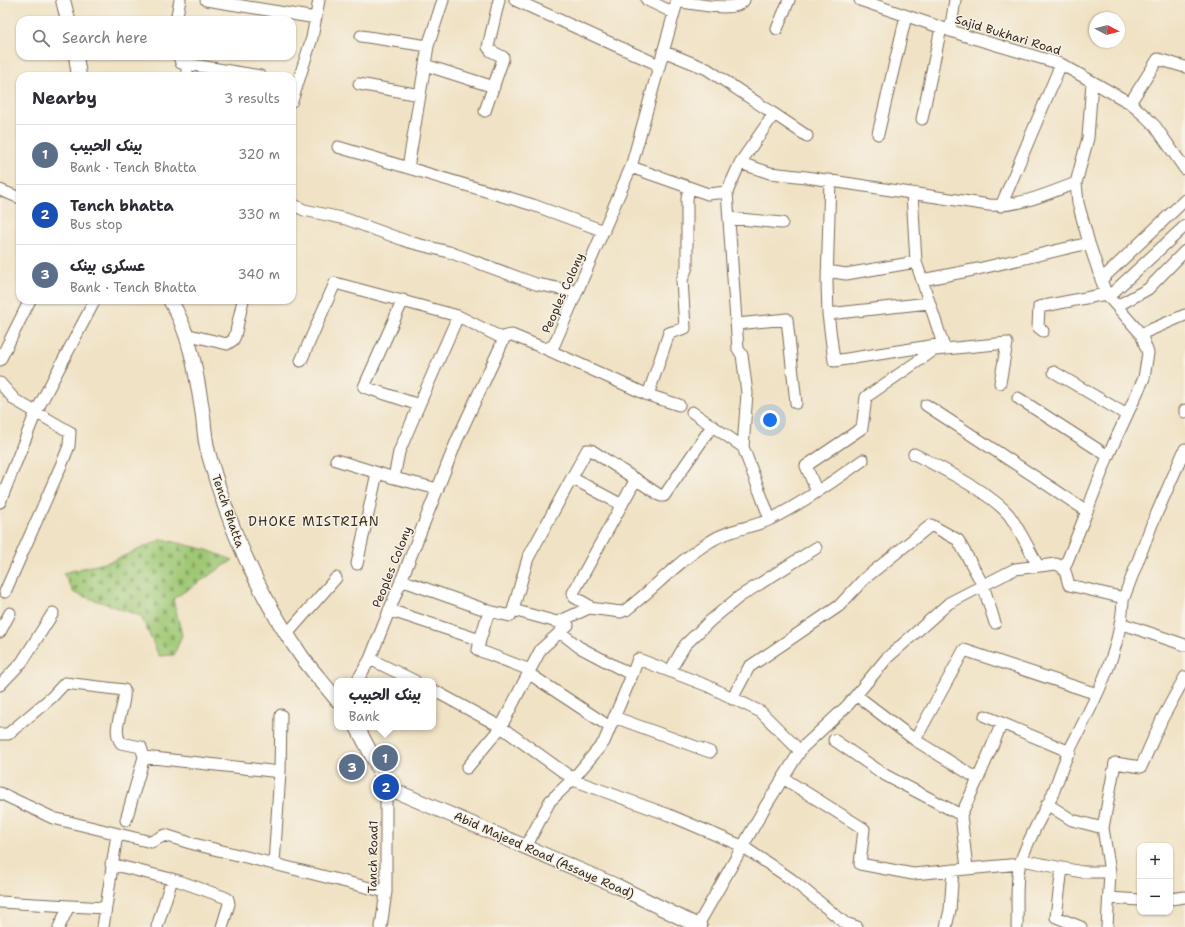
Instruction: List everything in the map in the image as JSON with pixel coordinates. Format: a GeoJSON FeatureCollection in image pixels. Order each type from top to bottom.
{"type":"FeatureCollection","features":[{"type":"Feature","properties":{"kind":"main road"},"geometry":{"type":"LineString","coordinates":[[63,0],[67,16]]}},
{"type":"Feature","properties":{"kind":"main road"},"geometry":{"type":"LineString","coordinates":[[77,60],[78,72]]}},
{"type":"Feature","properties":{"kind":"main road","name":"Tench Bhatta"},"geometry":{"type":"LineString","coordinates":[[172,304],[185,334],[198,387],[208,451],[227,517],[256,581],[287,634],[302,658],[334,696]]}},
{"type":"Feature","properties":{"kind":"main road"},"geometry":{"type":"LineString","coordinates":[[359,730],[376,763],[386,787]]}},
{"type":"Feature","properties":{"kind":"main road","name":"Abid Majeed Road (Assaye Road)"},"geometry":{"type":"LineString","coordinates":[[386,787],[619,887],[699,926]]}},
{"type":"Feature","properties":{"kind":"street"},"geometry":{"type":"LineString","coordinates":[[177,16],[180,0]]}},
{"type":"Feature","properties":{"kind":"street"},"geometry":{"type":"LineString","coordinates":[[206,0],[316,18]]}},
{"type":"Feature","properties":{"kind":"street"},"geometry":{"type":"LineString","coordinates":[[296,79],[312,38],[319,0]]}},
{"type":"Feature","properties":{"kind":"street"},"geometry":{"type":"LineString","coordinates":[[408,168],[428,46],[443,0]]}},
{"type":"Feature","properties":{"kind":"street"},"geometry":{"type":"LineString","coordinates":[[485,111],[503,57],[491,51],[488,46],[499,0]]}},
{"type":"Feature","properties":{"kind":"street"},"geometry":{"type":"LineString","coordinates":[[516,0],[659,65]]}},
{"type":"Feature","properties":{"kind":"street"},"geometry":{"type":"LineString","coordinates":[[647,0],[675,6],[682,2],[721,7],[736,6],[744,0]]}},
{"type":"Feature","properties":{"kind":"street"},"geometry":{"type":"LineString","coordinates":[[777,28],[789,0]]}},
{"type":"Feature","properties":{"kind":"street","name":"Sajid Bukhari Road"},"geometry":{"type":"LineString","coordinates":[[860,0],[877,3],[906,16],[945,29],[1061,64],[1130,104],[1155,126],[1185,169]]}},
{"type":"Feature","properties":{"kind":"street"},"geometry":{"type":"LineString","coordinates":[[922,119],[945,29],[956,0]]}},
{"type":"Feature","properties":{"kind":"street","name":"Peoples Colony"},"geometry":{"type":"LineString","coordinates":[[359,678],[370,659],[460,434],[504,338],[512,335],[546,349],[554,344],[632,167],[675,6]]}},
{"type":"Feature","properties":{"kind":"street"},"geometry":{"type":"LineString","coordinates":[[878,134],[906,16]]}},
{"type":"Feature","properties":{"kind":"street"},"geometry":{"type":"LineString","coordinates":[[361,36],[428,46]]}},
{"type":"Feature","properties":{"kind":"street"},"geometry":{"type":"LineString","coordinates":[[663,51],[707,69],[807,136]]}},
{"type":"Feature","properties":{"kind":"street"},"geometry":{"type":"LineString","coordinates":[[1130,104],[1158,59],[1185,67]]}},
{"type":"Feature","properties":{"kind":"street"},"geometry":{"type":"LineString","coordinates":[[180,60],[181,63],[236,72]]}},
{"type":"Feature","properties":{"kind":"street"},"geometry":{"type":"LineString","coordinates":[[187,64],[187,72]]}},
{"type":"Feature","properties":{"kind":"street"},"geometry":{"type":"LineString","coordinates":[[1001,206],[1061,64]]}},
{"type":"Feature","properties":{"kind":"street"},"geometry":{"type":"LineString","coordinates":[[425,65],[494,87]]}},
{"type":"Feature","properties":{"kind":"street"},"geometry":{"type":"LineString","coordinates":[[1064,569],[1108,456],[1144,378],[1148,354],[1141,334],[1107,296],[1089,243],[1078,203],[1076,183],[1088,138],[1092,82]]}},
{"type":"Feature","properties":{"kind":"street"},"geometry":{"type":"LineString","coordinates":[[359,84],[420,95]]}},
{"type":"Feature","properties":{"kind":"street"},"geometry":{"type":"LineString","coordinates":[[770,519],[743,447],[747,393],[742,355],[738,349],[727,192],[740,163],[774,114]]}},
{"type":"Feature","properties":{"kind":"street"},"geometry":{"type":"LineString","coordinates":[[338,147],[533,205],[604,231]]}},
{"type":"Feature","properties":{"kind":"street"},"geometry":{"type":"LineString","coordinates":[[740,163],[770,173],[830,180],[976,205],[1001,206],[1034,198],[1076,183]]}},
{"type":"Feature","properties":{"kind":"street"},"geometry":{"type":"LineString","coordinates":[[632,167],[708,194],[727,192]]}},
{"type":"Feature","properties":{"kind":"street"},"geometry":{"type":"LineString","coordinates":[[830,180],[827,271],[828,314],[834,361],[939,347],[1007,343],[1000,383]]}},
{"type":"Feature","properties":{"kind":"street"},"geometry":{"type":"LineString","coordinates":[[648,394],[670,333],[685,328],[682,280],[688,267],[687,199],[689,187]]}},
{"type":"Feature","properties":{"kind":"street"},"geometry":{"type":"LineString","coordinates":[[0,190],[16,196]]}},
{"type":"Feature","properties":{"kind":"street"},"geometry":{"type":"LineString","coordinates":[[912,193],[916,262],[929,303],[939,347]]}},
{"type":"Feature","properties":{"kind":"street"},"geometry":{"type":"LineString","coordinates":[[1101,280],[1185,200]]}},
{"type":"Feature","properties":{"kind":"street"},"geometry":{"type":"LineString","coordinates":[[296,206],[304,210],[346,219],[409,242],[449,252],[536,284],[577,292]]}},
{"type":"Feature","properties":{"kind":"street"},"geometry":{"type":"LineString","coordinates":[[729,218],[782,223]]}},
{"type":"Feature","properties":{"kind":"street"},"geometry":{"type":"LineString","coordinates":[[1043,331],[1038,327],[1039,307],[1107,296],[1185,226]]}},
{"type":"Feature","properties":{"kind":"street"},"geometry":{"type":"LineString","coordinates":[[922,280],[978,269],[1089,243]]}},
{"type":"Feature","properties":{"kind":"street"},"geometry":{"type":"LineString","coordinates":[[1117,306],[1148,289],[1185,251]]}},
{"type":"Feature","properties":{"kind":"street"},"geometry":{"type":"LineString","coordinates":[[827,271],[846,274],[916,262]]}},
{"type":"Feature","properties":{"kind":"street"},"geometry":{"type":"LineString","coordinates":[[301,361],[335,283],[403,300],[458,316],[504,338]]}},
{"type":"Feature","properties":{"kind":"street"},"geometry":{"type":"LineString","coordinates":[[403,300],[364,387],[418,405]]}},
{"type":"Feature","properties":{"kind":"street"},"geometry":{"type":"LineString","coordinates":[[828,314],[929,303]]}},
{"type":"Feature","properties":{"kind":"street"},"geometry":{"type":"LineString","coordinates":[[0,360],[28,304]]}},
{"type":"Feature","properties":{"kind":"street"},"geometry":{"type":"LineString","coordinates":[[0,502],[36,412],[93,304]]}},
{"type":"Feature","properties":{"kind":"street"},"geometry":{"type":"LineString","coordinates":[[185,334],[227,344],[233,340],[235,336],[242,304]]}},
{"type":"Feature","properties":{"kind":"street"},"geometry":{"type":"LineString","coordinates":[[1141,334],[1185,315]]}},
{"type":"Feature","properties":{"kind":"street"},"geometry":{"type":"LineString","coordinates":[[394,478],[399,452],[418,405],[458,316]]}},
{"type":"Feature","properties":{"kind":"street"},"geometry":{"type":"LineString","coordinates":[[736,324],[787,319],[796,403]]}},
{"type":"Feature","properties":{"kind":"street"},"geometry":{"type":"LineString","coordinates":[[817,492],[806,466],[862,428],[866,397],[939,347]]}},
{"type":"Feature","properties":{"kind":"street"},"geometry":{"type":"LineString","coordinates":[[546,349],[648,394],[678,405]]}},
{"type":"Feature","properties":{"kind":"street"},"geometry":{"type":"LineString","coordinates":[[1054,372],[1126,415]]}},
{"type":"Feature","properties":{"kind":"street"},"geometry":{"type":"LineString","coordinates":[[0,383],[15,400],[70,432],[69,446],[5,592]]}},
{"type":"Feature","properties":{"kind":"street"},"geometry":{"type":"LineString","coordinates":[[1018,398],[1108,456]]}},
{"type":"Feature","properties":{"kind":"street"},"geometry":{"type":"LineString","coordinates":[[926,405],[1087,511]]}},
{"type":"Feature","properties":{"kind":"street"},"geometry":{"type":"LineString","coordinates":[[692,412],[743,447]]}},
{"type":"Feature","properties":{"kind":"street"},"geometry":{"type":"LineString","coordinates":[[401,580],[489,611],[510,616],[528,558],[589,449],[661,496],[664,496],[712,426]]}},
{"type":"Feature","properties":{"kind":"street"},"geometry":{"type":"LineString","coordinates":[[1017,927],[1021,862],[1070,752],[1086,722],[1114,648],[1120,623],[1123,600],[1152,524],[1185,449]]}},
{"type":"Feature","properties":{"kind":"street"},"geometry":{"type":"LineString","coordinates":[[914,454],[945,470],[989,498],[1009,515],[1038,566]]}},
{"type":"Feature","properties":{"kind":"street"},"geometry":{"type":"LineString","coordinates":[[336,460],[394,478],[438,489]]}},
{"type":"Feature","properties":{"kind":"street"},"geometry":{"type":"LineString","coordinates":[[467,768],[501,727],[541,649],[559,627],[589,608],[621,612],[626,610],[654,585],[712,540],[727,533],[770,519],[817,492],[864,460]]}},
{"type":"Feature","properties":{"kind":"street"},"geometry":{"type":"LineString","coordinates":[[357,564],[377,473]]}},
{"type":"Feature","properties":{"kind":"street"},"geometry":{"type":"LineString","coordinates":[[572,478],[622,505]]}},
{"type":"Feature","properties":{"kind":"street"},"geometry":{"type":"LineString","coordinates":[[589,608],[588,605],[574,596],[573,593],[636,479]]}},
{"type":"Feature","properties":{"kind":"street"},"geometry":{"type":"LineString","coordinates":[[732,699],[749,667],[839,606],[864,579],[931,525],[958,540],[983,585],[995,623]]}},
{"type":"Feature","properties":{"kind":"street"},"geometry":{"type":"LineString","coordinates":[[670,671],[685,645],[710,621],[739,597],[816,548]]}},
{"type":"Feature","properties":{"kind":"street"},"geometry":{"type":"LineString","coordinates":[[699,926],[742,846],[800,752],[856,695],[887,658],[949,603],[1015,569],[1056,564],[1064,569],[1069,585],[1120,596],[1123,600]]}},
{"type":"Feature","properties":{"kind":"street"},"geometry":{"type":"LineString","coordinates":[[287,634],[336,578]]}},
{"type":"Feature","properties":{"kind":"street"},"geometry":{"type":"LineString","coordinates":[[389,610],[480,640]]}},
{"type":"Feature","properties":{"kind":"street"},"geometry":{"type":"LineString","coordinates":[[513,610],[559,627],[578,647],[632,675]]}},
{"type":"Feature","properties":{"kind":"street"},"geometry":{"type":"LineString","coordinates":[[489,611],[478,650],[529,672],[612,722],[710,752]]}},
{"type":"Feature","properties":{"kind":"street"},"geometry":{"type":"LineString","coordinates":[[0,632],[10,613]]}},
{"type":"Feature","properties":{"kind":"street"},"geometry":{"type":"LineString","coordinates":[[0,685],[22,662],[53,613]]}},
{"type":"Feature","properties":{"kind":"street"},"geometry":{"type":"LineString","coordinates":[[1120,623],[1185,645]]}},
{"type":"Feature","properties":{"kind":"street"},"geometry":{"type":"LineString","coordinates":[[915,740],[964,650],[1097,694]]}},
{"type":"Feature","properties":{"kind":"street"},"geometry":{"type":"LineString","coordinates":[[370,659],[409,678]]}},
{"type":"Feature","properties":{"kind":"street"},"geometry":{"type":"LineString","coordinates":[[526,846],[550,800],[573,779],[604,742],[638,659],[708,686],[761,712],[800,752]]}},
{"type":"Feature","properties":{"kind":"street"},"geometry":{"type":"LineString","coordinates":[[1107,927],[1110,872],[1103,828],[1115,763],[1141,766],[1162,719],[1185,677]]}},
{"type":"Feature","properties":{"kind":"street"},"geometry":{"type":"LineString","coordinates":[[0,734],[8,734],[52,698],[65,683],[124,690],[118,724],[118,739],[122,743],[140,746],[144,757],[126,820]]}},
{"type":"Feature","properties":{"kind":"street"},"geometry":{"type":"LineString","coordinates":[[436,692],[501,727],[573,779],[669,815],[742,846],[790,880],[845,924],[857,927]]}},
{"type":"Feature","properties":{"kind":"street"},"geometry":{"type":"LineString","coordinates":[[856,695],[915,740],[978,779]]}},
{"type":"Feature","properties":{"kind":"street"},"geometry":{"type":"LineString","coordinates":[[274,864],[280,772],[281,715]]}},
{"type":"Feature","properties":{"kind":"street"},"geometry":{"type":"LineString","coordinates":[[985,716],[1070,752]]}},
{"type":"Feature","properties":{"kind":"street"},"geometry":{"type":"LineString","coordinates":[[967,869],[962,814],[1002,723]]}},
{"type":"Feature","properties":{"kind":"street"},"geometry":{"type":"LineString","coordinates":[[834,740],[885,775],[962,814]]}},
{"type":"Feature","properties":{"kind":"street"},"geometry":{"type":"LineString","coordinates":[[144,757],[280,772]]}},
{"type":"Feature","properties":{"kind":"street"},"geometry":{"type":"LineString","coordinates":[[783,778],[864,829],[860,864],[913,874],[1021,862],[1082,872],[1110,872]]}},
{"type":"Feature","properties":{"kind":"street","name":"Tanch Road1"},"geometry":{"type":"LineString","coordinates":[[381,927],[386,892],[386,787]]}},
{"type":"Feature","properties":{"kind":"street"},"geometry":{"type":"LineString","coordinates":[[1,796],[53,818],[117,834],[151,842],[165,835],[190,843],[386,892]]}},
{"type":"Feature","properties":{"kind":"street"},"geometry":{"type":"LineString","coordinates":[[1047,804],[1072,820],[1103,828]]}},
{"type":"Feature","properties":{"kind":"street"},"geometry":{"type":"LineString","coordinates":[[103,927],[111,864],[117,834]]}},
{"type":"Feature","properties":{"kind":"street"},"geometry":{"type":"LineString","coordinates":[[111,864],[172,879],[228,899],[222,927]]}},
{"type":"Feature","properties":{"kind":"street"},"geometry":{"type":"LineString","coordinates":[[1062,868],[1056,917],[1081,927]]}},
{"type":"Feature","properties":{"kind":"street"},"geometry":{"type":"LineString","coordinates":[[946,927],[953,870]]}},
{"type":"Feature","properties":{"kind":"street"},"geometry":{"type":"LineString","coordinates":[[157,927],[172,879]]}},
{"type":"Feature","properties":{"kind":"street"},"geometry":{"type":"LineString","coordinates":[[1173,899],[1185,897]]}},
{"type":"Feature","properties":{"kind":"street"},"geometry":{"type":"LineString","coordinates":[[1109,898],[1137,900]]}},
{"type":"Feature","properties":{"kind":"street"},"geometry":{"type":"LineString","coordinates":[[0,902],[105,908]]}},
{"type":"Feature","properties":{"kind":"street"},"geometry":{"type":"LineString","coordinates":[[59,927],[69,906]]}},
{"type":"Feature","properties":{"kind":"green space"},"geometry":{"type":"Polygon","coordinates":[[[163,539],[207,550],[233,560],[173,599],[182,635],[174,655],[159,656],[141,616],[74,593],[63,573],[112,561],[163,539]]]}},
{"type":"Feature","properties":{"kind":"place","name":"بينک الحبيب"},"geometry":{"type":"Point","coordinates":[385,758]}},
{"type":"Feature","properties":{"kind":"place","name":"عسکری بینک"},"geometry":{"type":"Point","coordinates":[352,767]}},
{"type":"Feature","properties":{"kind":"place","name":"Tench bhatta"},"geometry":{"type":"Point","coordinates":[386,787]}},
{"type":"Feature","properties":{"kind":"district","name":"DHOKE MISTRIAN"},"geometry":{"type":"Point","coordinates":[314,521]}}]}
